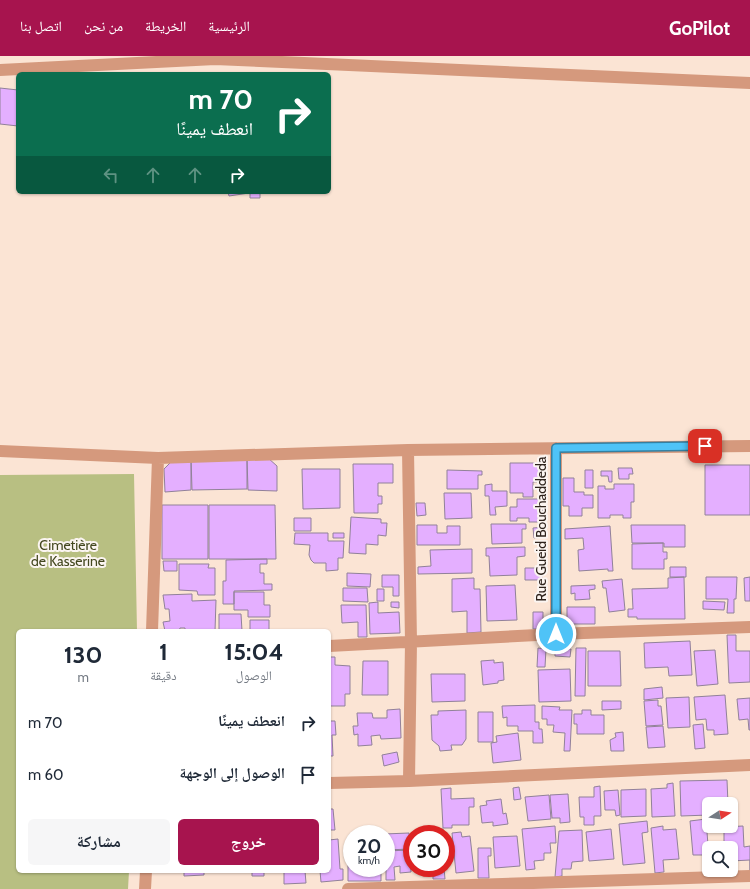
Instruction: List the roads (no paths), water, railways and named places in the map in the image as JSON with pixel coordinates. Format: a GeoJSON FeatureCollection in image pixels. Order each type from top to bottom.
{"type":"FeatureCollection","features":[{"type":"Feature","properties":{"kind":"street"},"geometry":{"type":"LineString","coordinates":[[0,70],[215,60],[750,83]]}},
{"type":"Feature","properties":{"kind":"street"},"geometry":{"type":"LineString","coordinates":[[0,451],[158,458],[408,450],[750,446]]}},
{"type":"Feature","properties":{"kind":"street","name":"Rue Gueid Bouchaddeda"},"geometry":{"type":"LineString","coordinates":[[556,448],[556,634]]}},
{"type":"Feature","properties":{"kind":"street"},"geometry":{"type":"LineString","coordinates":[[408,450],[411,642],[409,781]]}},
{"type":"Feature","properties":{"kind":"street"},"geometry":{"type":"LineString","coordinates":[[152,629],[158,458]]}},
{"type":"Feature","properties":{"kind":"street"},"geometry":{"type":"LineString","coordinates":[[331,646],[556,634],[750,627]]}},
{"type":"Feature","properties":{"kind":"street"},"geometry":{"type":"LineString","coordinates":[[331,784],[750,765]]}},
{"type":"Feature","properties":{"kind":"street"},"geometry":{"type":"LineString","coordinates":[[145,889],[146,873]]}},
{"type":"Feature","properties":{"kind":"street"},"geometry":{"type":"LineString","coordinates":[[348,889],[501,887],[750,876]]}},
{"type":"Feature","properties":{"kind":"park label","name":"Cimetière de Kasserine"},"geometry":{"type":"Point","coordinates":[68,554]}}]}
